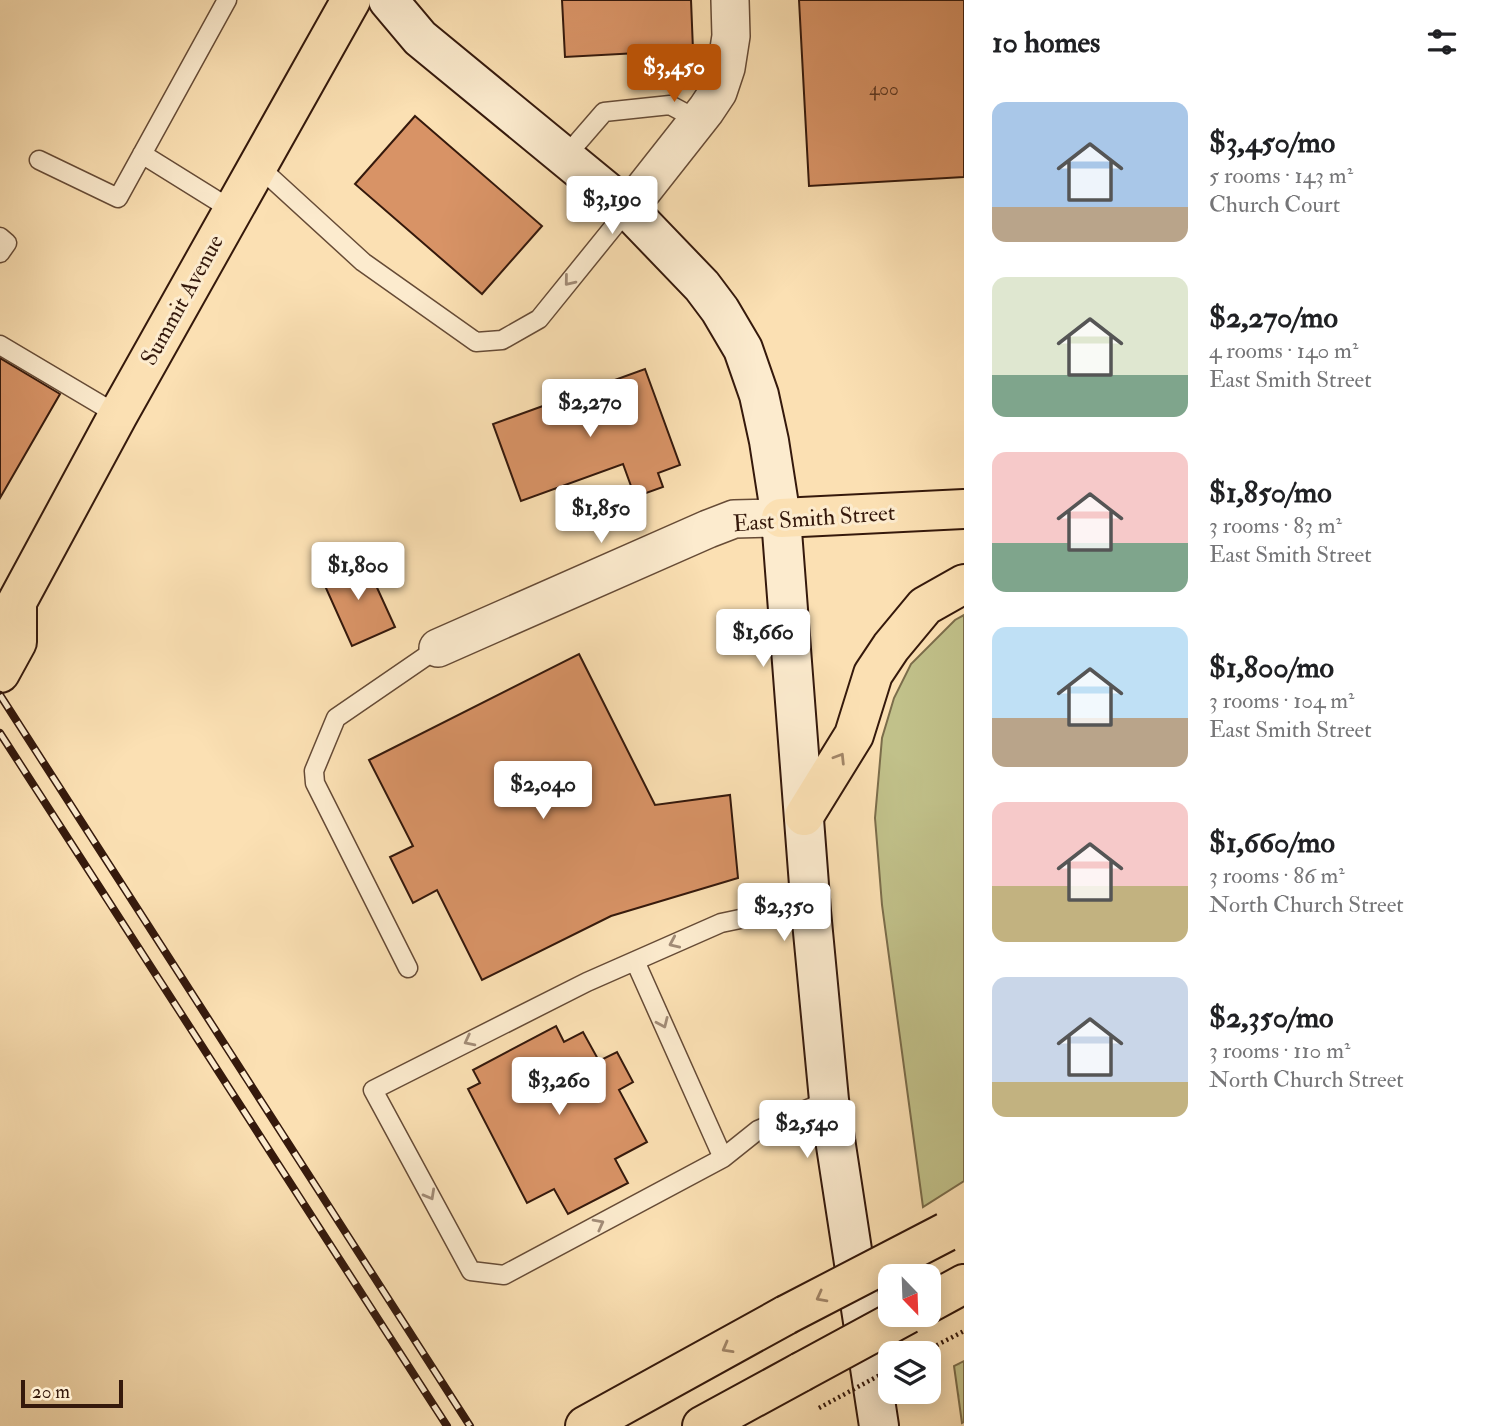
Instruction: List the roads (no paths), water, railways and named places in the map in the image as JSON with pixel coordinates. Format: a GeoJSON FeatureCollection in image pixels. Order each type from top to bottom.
{"type":"FeatureCollection","features":[{"type":"Feature","properties":{"kind":"main road","name":"Summit Avenue"},"geometry":{"type":"LineString","coordinates":[[0,673],[17,642],[9,604],[351,0]]}},
{"type":"Feature","properties":{"kind":"main road","name":"East Smith Street"},"geometry":{"type":"LineString","coordinates":[[781,518],[964,509]]}},
{"type":"Feature","properties":{"kind":"main road"},"geometry":{"type":"LineString","coordinates":[[804,816],[853,735],[873,674],[891,647],[925,606],[964,584]]}},
{"type":"Feature","properties":{"kind":"main road"},"geometry":{"type":"LineString","coordinates":[[590,1423],[955,1225]]}},
{"type":"Feature","properties":{"kind":"main road"},"geometry":{"type":"LineString","coordinates":[[942,1296],[964,1284]]}},
{"type":"Feature","properties":{"kind":"main road"},"geometry":{"type":"LineString","coordinates":[[702,1426],[884,1327]]}},
{"type":"Feature","properties":{"kind":"street"},"geometry":{"type":"LineString","coordinates":[[388,0],[420,38],[628,209],[702,286],[743,349],[759,395],[781,518],[811,911],[829,1100],[878,1426]]}},
{"type":"Feature","properties":{"kind":"street"},"geometry":{"type":"LineString","coordinates":[[628,209],[718,92],[726,68],[731,36],[730,0]]}},
{"type":"Feature","properties":{"kind":"street","name":"East Smith Street"},"geometry":{"type":"LineString","coordinates":[[438,648],[734,519],[781,518]]}},
{"type":"Feature","properties":{"kind":"lane"},"geometry":{"type":"LineString","coordinates":[[39,160],[118,198],[227,0]]}},
{"type":"Feature","properties":{"kind":"lane"},"geometry":{"type":"LineString","coordinates":[[565,157],[604,112],[670,104],[698,120]]}},
{"type":"Feature","properties":{"kind":"lane"},"geometry":{"type":"LineString","coordinates":[[142,154],[232,210]]}},
{"type":"Feature","properties":{"kind":"lane"},"geometry":{"type":"LineString","coordinates":[[258,166],[363,262],[476,342],[502,340],[539,318],[628,209]]}},
{"type":"Feature","properties":{"kind":"lane"},"geometry":{"type":"LineString","coordinates":[[0,237],[7,243],[0,253]]}},
{"type":"Feature","properties":{"kind":"lane"},"geometry":{"type":"LineString","coordinates":[[0,345],[118,415]]}},
{"type":"Feature","properties":{"kind":"lane"},"geometry":{"type":"LineString","coordinates":[[408,968],[316,783],[314,771],[335,718],[438,648]]}},
{"type":"Feature","properties":{"kind":"lane"},"geometry":{"type":"LineString","coordinates":[[811,911],[769,913],[720,923],[587,982],[373,1090],[471,1271],[504,1275],[723,1158],[758,1130],[829,1100]]}},
{"type":"Feature","properties":{"kind":"lane"},"geometry":{"type":"LineString","coordinates":[[635,961],[723,1158]]}},
{"type":"Feature","properties":{"kind":"railway"},"geometry":{"type":"LineString","coordinates":[[0,695],[470,1426]]}},
{"type":"Feature","properties":{"kind":"railway"},"geometry":{"type":"LineString","coordinates":[[0,733],[447,1426]]}}]}
